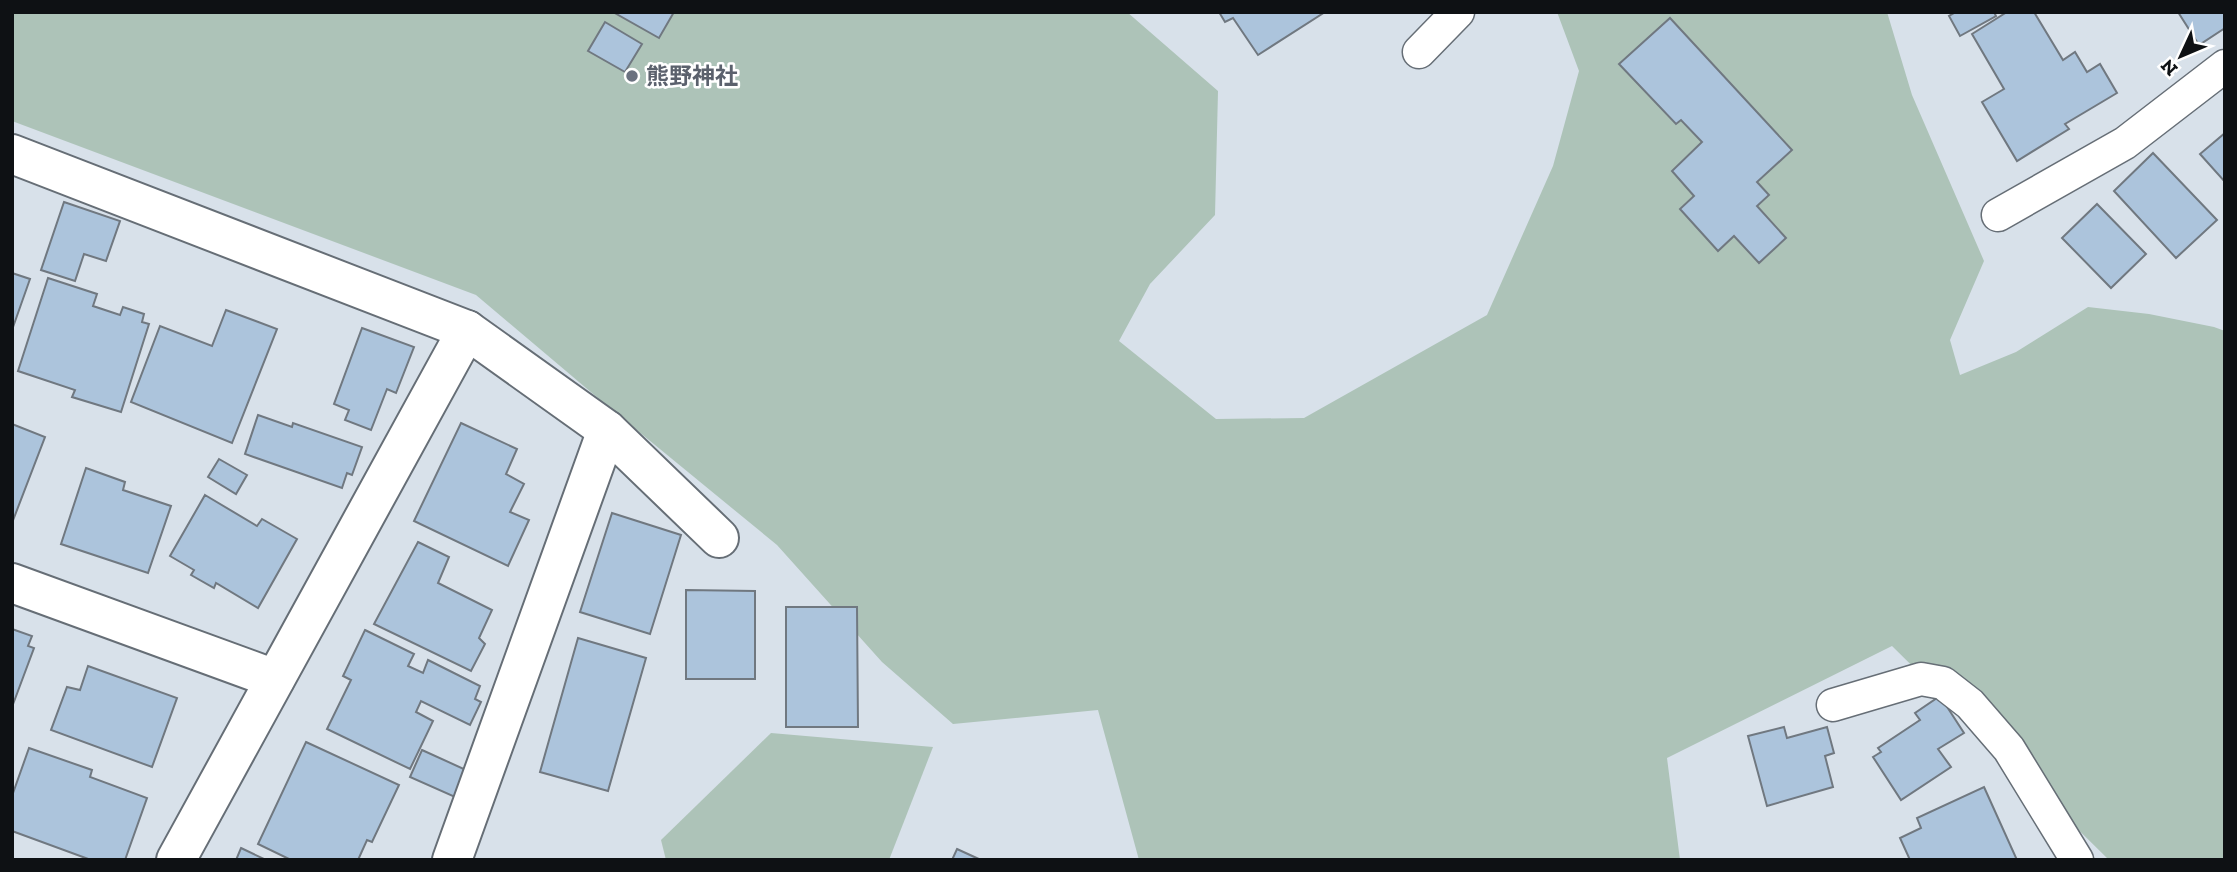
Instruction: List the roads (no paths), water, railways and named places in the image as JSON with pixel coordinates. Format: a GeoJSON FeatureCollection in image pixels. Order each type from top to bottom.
{"type":"FeatureCollection","features":[{"type":"Feature","properties":{"kind":"street"},"geometry":{"type":"LineString","coordinates":[[12,154],[467,330],[607,430],[719,538]]}},
{"type":"Feature","properties":{"kind":"street"},"geometry":{"type":"LineString","coordinates":[[176,860],[467,330]]}},
{"type":"Feature","properties":{"kind":"street"},"geometry":{"type":"LineString","coordinates":[[452,860],[607,430]]}},
{"type":"Feature","properties":{"kind":"street"},"geometry":{"type":"LineString","coordinates":[[12,583],[275,679]]}},
{"type":"Feature","properties":{"kind":"lane"},"geometry":{"type":"LineString","coordinates":[[1419,52],[1458,12]]}},
{"type":"Feature","properties":{"kind":"lane"},"geometry":{"type":"LineString","coordinates":[[1998,215],[2124,143],[2225,66]]}},
{"type":"Feature","properties":{"kind":"lane"},"geometry":{"type":"LineString","coordinates":[[1833,705],[1921,678],[1943,683],[1970,704],[2009,750],[2077,860]]}},
{"type":"Feature","properties":{"kind":"place","name":"熊野神社"},"geometry":{"type":"Point","coordinates":[632,76]}}]}
